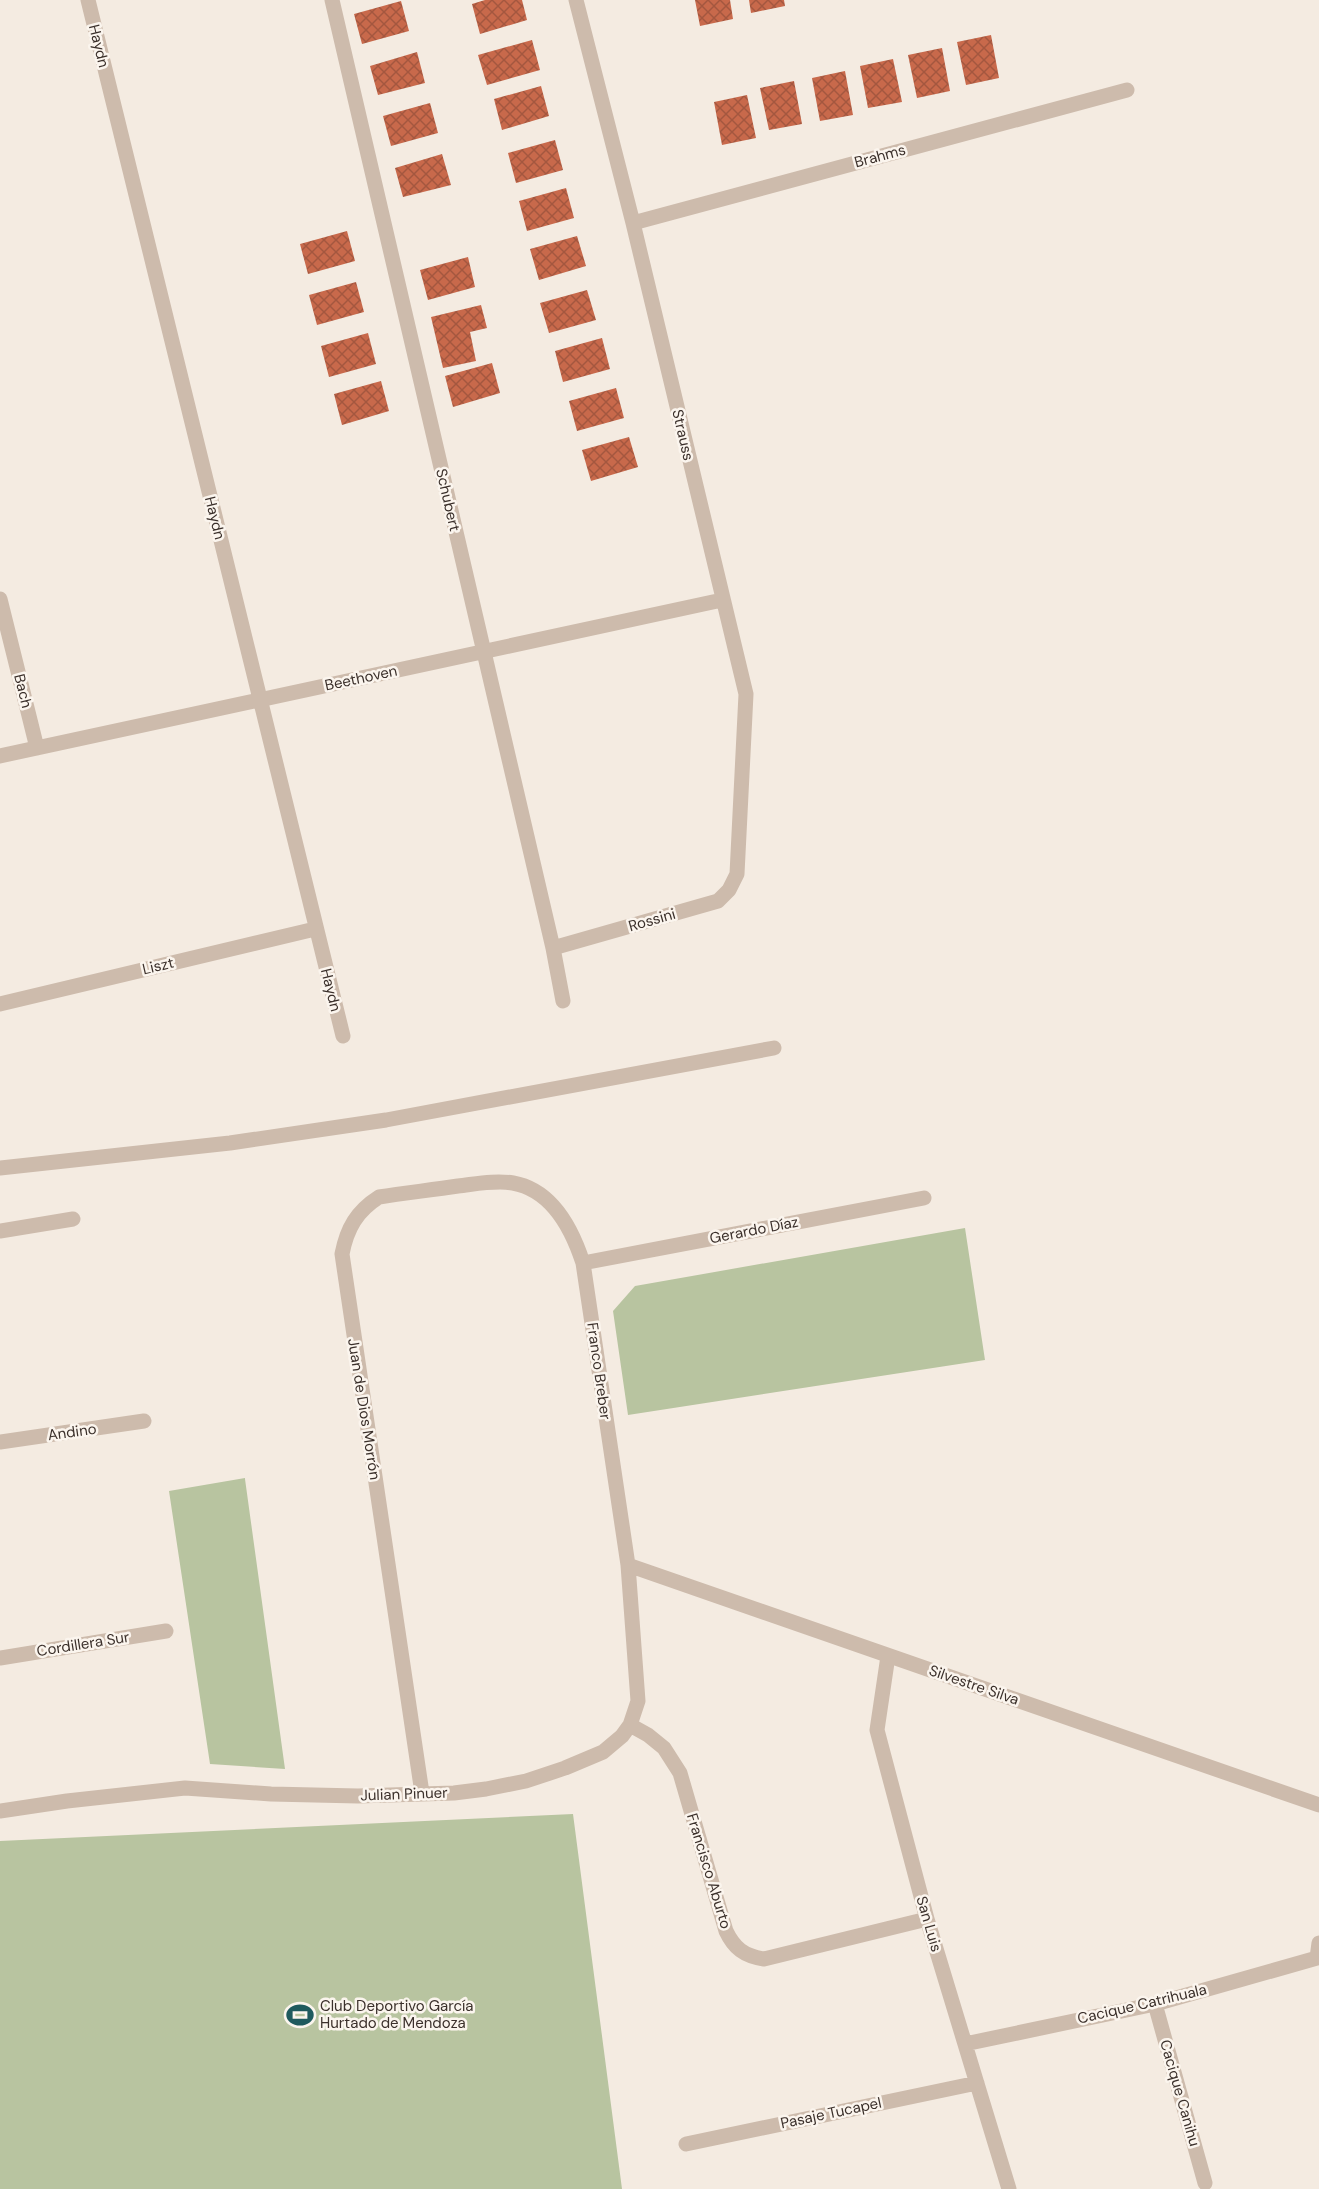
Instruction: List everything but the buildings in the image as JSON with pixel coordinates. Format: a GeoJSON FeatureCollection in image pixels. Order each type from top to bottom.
{"type":"FeatureCollection","features":[{"type":"Feature","properties":{"kind":"street","name":"Haydn"},"geometry":{"type":"LineString","coordinates":[[88,0],[343,1036]]}},
{"type":"Feature","properties":{"kind":"street","name":"Schubert"},"geometry":{"type":"LineString","coordinates":[[332,0],[553,948],[563,1001]]}},
{"type":"Feature","properties":{"kind":"street","name":"Strauss"},"geometry":{"type":"LineString","coordinates":[[576,0],[633,223],[746,694],[737,874]]}},
{"type":"Feature","properties":{"kind":"street","name":"Brahms"},"geometry":{"type":"LineString","coordinates":[[633,223],[1127,90]]}},
{"type":"Feature","properties":{"kind":"street","name":"Bach"},"geometry":{"type":"LineString","coordinates":[[0,599],[38,748]]}},
{"type":"Feature","properties":{"kind":"street","name":"Beethoven"},"geometry":{"type":"LineString","coordinates":[[0,756],[722,600]]}},
{"type":"Feature","properties":{"kind":"street","name":"Rossini"},"geometry":{"type":"LineString","coordinates":[[553,948],[718,901],[729,890],[737,874]]}},
{"type":"Feature","properties":{"kind":"street","name":"Liszt"},"geometry":{"type":"LineString","coordinates":[[0,1004],[315,929]]}},
{"type":"Feature","properties":{"kind":"street"},"geometry":{"type":"LineString","coordinates":[[0,1168],[230,1143],[386,1120],[774,1048]]}},
{"type":"Feature","properties":{"kind":"street","name":"Juan de Dios Morrón"},"geometry":{"type":"LineString","coordinates":[[422,1793],[342,1254],[350,1225],[358,1214],[379,1197],[491,1182],[514,1183],[537,1192]]}},
{"type":"Feature","properties":{"kind":"street","name":"Franco Breber"},"geometry":{"type":"LineString","coordinates":[[537,1192],[563,1218],[576,1240],[583,1263],[628,1565]]}},
{"type":"Feature","properties":{"kind":"street","name":"Gerardo Díaz"},"geometry":{"type":"LineString","coordinates":[[583,1263],[924,1198]]}},
{"type":"Feature","properties":{"kind":"street"},"geometry":{"type":"LineString","coordinates":[[0,1231],[74,1219]]}},
{"type":"Feature","properties":{"kind":"street","name":"Andino"},"geometry":{"type":"LineString","coordinates":[[0,1442],[144,1421]]}},
{"type":"Feature","properties":{"kind":"street","name":"Julian Pinuer"},"geometry":{"type":"LineString","coordinates":[[0,1811],[185,1788],[271,1794],[358,1796],[486,1789],[526,1781],[565,1768],[603,1752],[622,1736],[630,1725],[638,1701],[628,1565]]}},
{"type":"Feature","properties":{"kind":"street","name":"Silvestre Silva"},"geometry":{"type":"LineString","coordinates":[[628,1565],[1319,1805]]}},
{"type":"Feature","properties":{"kind":"street","name":"Cordillera Sur"},"geometry":{"type":"LineString","coordinates":[[0,1658],[166,1631]]}},
{"type":"Feature","properties":{"kind":"street","name":"San Luis"},"geometry":{"type":"LineString","coordinates":[[888,1656],[877,1730],[927,1919],[1009,2189]]}},
{"type":"Feature","properties":{"kind":"street","name":"Francisco Aburto"},"geometry":{"type":"LineString","coordinates":[[630,1725],[648,1735],[664,1748],[676,1767],[726,1931],[736,1948],[744,1954],[764,1959],[927,1919]]}},
{"type":"Feature","properties":{"kind":"street","name":"Cacique Catrihuala"},"geometry":{"type":"LineString","coordinates":[[965,2044],[1155,2004],[1317,1958],[1319,1943]]}},
{"type":"Feature","properties":{"kind":"street","name":"Cacique Canihu"},"geometry":{"type":"LineString","coordinates":[[1155,2004],[1205,2183]]}},
{"type":"Feature","properties":{"kind":"street","name":"Pasaje Tucapel"},"geometry":{"type":"LineString","coordinates":[[686,2144],[976,2083]]}},
{"type":"Feature","properties":{"kind":"green space"},"geometry":{"type":"Polygon","coordinates":[[[965,1228],[985,1360],[628,1415],[613,1311],[635,1286],[965,1228]]]}},
{"type":"Feature","properties":{"kind":"green space"},"geometry":{"type":"Polygon","coordinates":[[[245,1478],[285,1769],[210,1764],[169,1491],[245,1478]]]}},
{"type":"Feature","properties":{"kind":"green space","name":"Club Deportivo García Hurtado de Mendoza"},"geometry":{"type":"Polygon","coordinates":[[[573,1814],[622,2189],[0,2189],[0,1841],[573,1814]]]}},
{"type":"Feature","properties":{"kind":"place","name":"Club Deportivo García Hurtado de Mendoza"},"geometry":{"type":"Point","coordinates":[300,2015]}}]}
